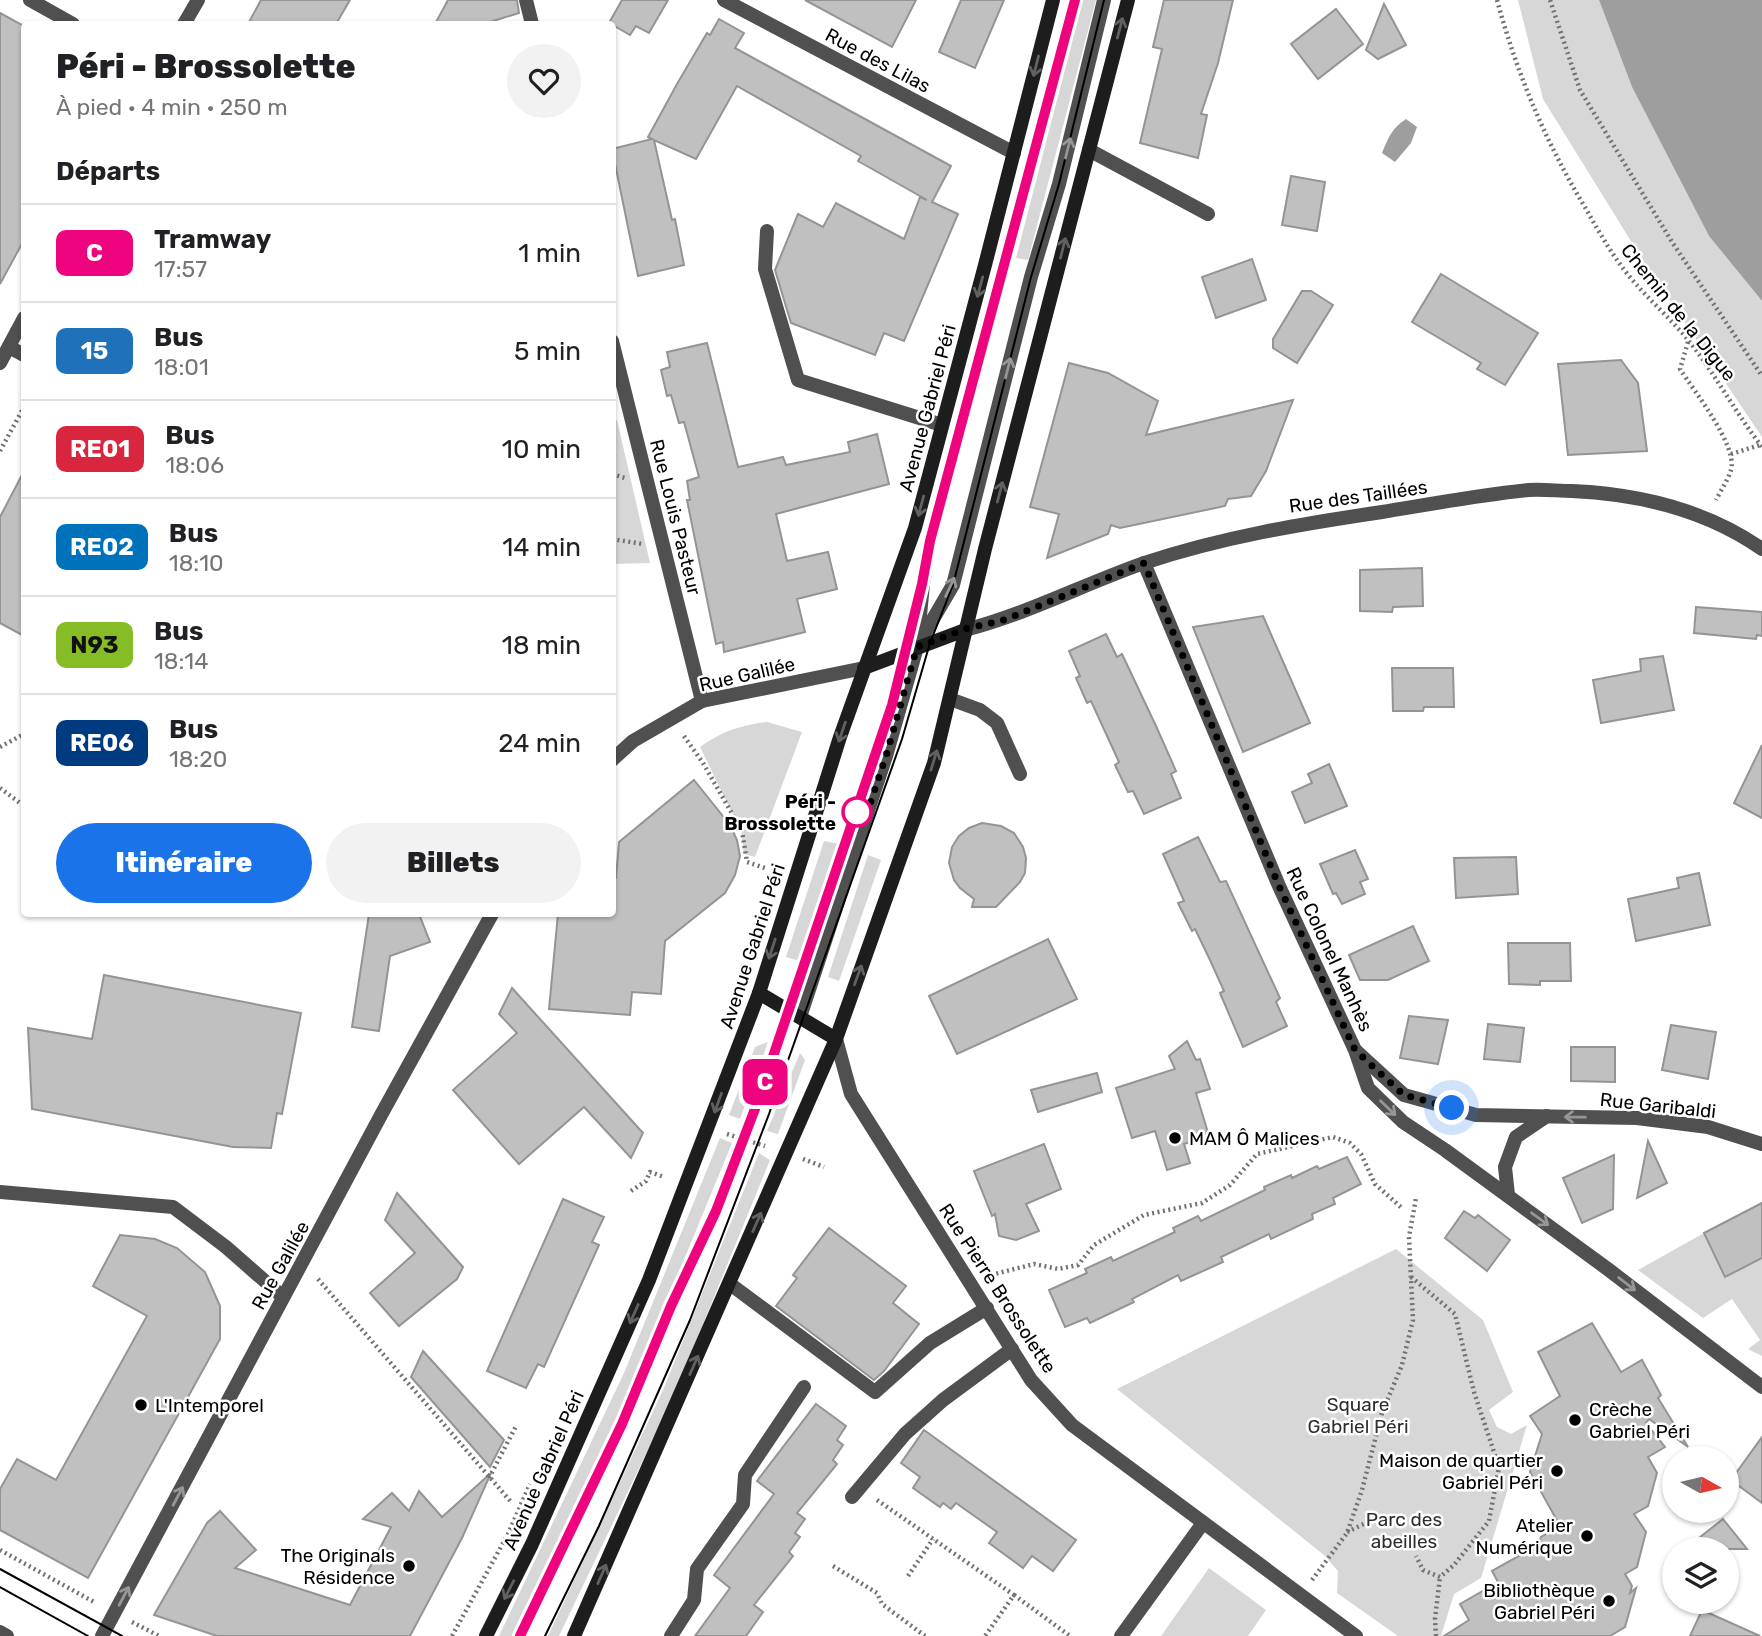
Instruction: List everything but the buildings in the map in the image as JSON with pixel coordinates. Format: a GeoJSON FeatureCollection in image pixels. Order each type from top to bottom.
{"type":"FeatureCollection","features":[{"type":"Feature","properties":{"kind":"main road","name":"Avenue Gabriel Péri"},"geometry":{"type":"LineString","coordinates":[[486,1636],[532,1544],[644,1292],[759,993],[864,668],[905,559],[1053,0]]}},
{"type":"Feature","properties":{"kind":"main road"},"geometry":{"type":"LineString","coordinates":[[574,1636],[835,1039],[934,763],[965,629],[1128,0]]}},
{"type":"Feature","properties":{"kind":"main road"},"geometry":{"type":"LineString","coordinates":[[864,668],[965,629]]}},
{"type":"Feature","properties":{"kind":"main road"},"geometry":{"type":"LineString","coordinates":[[759,993],[835,1039]]}},
{"type":"Feature","properties":{"kind":"street"},"geometry":{"type":"LineString","coordinates":[[30,0],[68,21]]}},
{"type":"Feature","properties":{"kind":"street"},"geometry":{"type":"LineString","coordinates":[[186,21],[198,0]]}},
{"type":"Feature","properties":{"kind":"street"},"geometry":{"type":"LineString","coordinates":[[526,0],[531,21]]}},
{"type":"Feature","properties":{"kind":"street","name":"Rue des Lilas"},"geometry":{"type":"LineString","coordinates":[[724,0],[1014,153]]}},
{"type":"Feature","properties":{"kind":"street","name":"Avenue Gabriel Péri"},"geometry":{"type":"LineString","coordinates":[[800,1017],[886,756],[917,647],[922,584],[930,541],[1075,0]]}},
{"type":"Feature","properties":{"kind":"street","name":"Avenue Gabriel Péri"},"geometry":{"type":"LineString","coordinates":[[917,647],[953,584],[1031,277],[1059,184],[1104,0]]}},
{"type":"Feature","properties":{"kind":"street"},"geometry":{"type":"LineString","coordinates":[[1089,150],[1208,214]]}},
{"type":"Feature","properties":{"kind":"street"},"geometry":{"type":"LineString","coordinates":[[767,231],[765,269],[798,380],[942,425]]}},
{"type":"Feature","properties":{"kind":"street"},"geometry":{"type":"LineString","coordinates":[[0,363],[21,324]]}},
{"type":"Feature","properties":{"kind":"street"},"geometry":{"type":"LineString","coordinates":[[9,347],[21,353]]}},
{"type":"Feature","properties":{"kind":"street","name":"Rue Louis Pasteur"},"geometry":{"type":"LineString","coordinates":[[616,357],[702,701]]}},
{"type":"Feature","properties":{"kind":"street","name":"Rue des Taillées"},"geometry":{"type":"LineString","coordinates":[[965,629],[1004,620],[1144,563],[1219,541],[1279,527],[1531,490],[1610,493],[1668,505],[1707,518],[1762,548]]}},
{"type":"Feature","properties":{"kind":"street","name":"Rue Colonel Manhès"},"geometry":{"type":"LineString","coordinates":[[1144,563],[1279,886],[1355,1050],[1368,1088],[1403,1122],[1609,1269],[1762,1387]]}},
{"type":"Feature","properties":{"kind":"street","name":"Rue Galilée"},"geometry":{"type":"LineString","coordinates":[[616,756],[633,741],[702,701],[864,668]]}},
{"type":"Feature","properties":{"kind":"street"},"geometry":{"type":"LineString","coordinates":[[950,699],[980,710],[997,723],[1020,774]]}},
{"type":"Feature","properties":{"kind":"street","name":"Rue Galilée"},"geometry":{"type":"LineString","coordinates":[[102,1636],[381,1115],[490,917]]}},
{"type":"Feature","properties":{"kind":"street","name":"Rue Pierre Brossolette"},"geometry":{"type":"LineString","coordinates":[[835,1039],[851,1094],[1031,1380],[1072,1425],[1356,1636]]}},
{"type":"Feature","properties":{"kind":"street","name":"Rue Garibaldi"},"geometry":{"type":"LineString","coordinates":[[1355,1050],[1404,1095],[1476,1115],[1637,1118],[1708,1127],[1762,1144]]}},
{"type":"Feature","properties":{"kind":"street"},"geometry":{"type":"LineString","coordinates":[[1507,1195],[1505,1167],[1516,1137],[1547,1116]]}},
{"type":"Feature","properties":{"kind":"street"},"geometry":{"type":"LineString","coordinates":[[0,1192],[173,1207],[226,1247],[283,1297]]}},
{"type":"Feature","properties":{"kind":"street"},"geometry":{"type":"LineString","coordinates":[[730,1284],[875,1392],[930,1343],[987,1308]]}},
{"type":"Feature","properties":{"kind":"street"},"geometry":{"type":"LineString","coordinates":[[856,1492],[905,1434],[943,1400],[1012,1349]]}},
{"type":"Feature","properties":{"kind":"street"},"geometry":{"type":"LineString","coordinates":[[671,1636],[694,1600],[697,1569],[743,1504],[745,1475],[804,1387]]}},
{"type":"Feature","properties":{"kind":"street"},"geometry":{"type":"LineString","coordinates":[[1121,1636],[1203,1523]]}},
{"type":"Feature","properties":{"kind":"street"},"geometry":{"type":"LineString","coordinates":[[0,1632],[7,1636]]}},
{"type":"Feature","properties":{"kind":"path","name":"Chemin de la Digue"},"geometry":{"type":"LineString","coordinates":[[1497,0],[1524,87],[1571,185],[1629,275],[1688,341],[1721,384],[1761,446]]}},
{"type":"Feature","properties":{"kind":"path"},"geometry":{"type":"LineString","coordinates":[[1550,0],[1580,90],[1672,242],[1762,376]]}},
{"type":"Feature","properties":{"kind":"path"},"geometry":{"type":"LineString","coordinates":[[1688,341],[1680,369],[1724,438],[1731,454],[1731,469],[1707,518]]}},
{"type":"Feature","properties":{"kind":"path"},"geometry":{"type":"LineString","coordinates":[[0,451],[21,412]]}},
{"type":"Feature","properties":{"kind":"path"},"geometry":{"type":"LineString","coordinates":[[1731,454],[1761,446]]}},
{"type":"Feature","properties":{"kind":"path"},"geometry":{"type":"LineString","coordinates":[[671,719],[703,763],[743,831],[747,862],[765,868]]}},
{"type":"Feature","properties":{"kind":"path"},"geometry":{"type":"LineString","coordinates":[[0,747],[21,736]]}},
{"type":"Feature","properties":{"kind":"path"},"geometry":{"type":"LineString","coordinates":[[0,788],[21,804]]}},
{"type":"Feature","properties":{"kind":"path"},"geometry":{"type":"LineString","coordinates":[[709,1128],[824,1167]]}},
{"type":"Feature","properties":{"kind":"path"},"geometry":{"type":"LineString","coordinates":[[969,1279],[1034,1264],[1058,1269],[1078,1265],[1094,1245],[1144,1215],[1202,1203],[1230,1185],[1257,1154],[1333,1137],[1350,1143],[1361,1154],[1375,1184],[1403,1209]]}},
{"type":"Feature","properties":{"kind":"path"},"geometry":{"type":"LineString","coordinates":[[631,1191],[646,1181],[650,1172],[664,1177]]}},
{"type":"Feature","properties":{"kind":"path"},"geometry":{"type":"LineString","coordinates":[[1300,1595],[1347,1533],[1362,1490],[1382,1413],[1402,1365],[1413,1320],[1409,1237],[1416,1198]]}},
{"type":"Feature","properties":{"kind":"path"},"geometry":{"type":"LineString","coordinates":[[303,1262],[512,1503]]}},
{"type":"Feature","properties":{"kind":"path"},"geometry":{"type":"LineString","coordinates":[[1410,1277],[1455,1314],[1474,1392],[1499,1467],[1489,1521],[1454,1565],[1440,1577],[1435,1619],[1436,1636]]}},
{"type":"Feature","properties":{"kind":"path"},"geometry":{"type":"LineString","coordinates":[[489,1478],[516,1426]]}},
{"type":"Feature","properties":{"kind":"path"},"geometry":{"type":"LineString","coordinates":[[452,1636],[508,1534],[530,1484]]}},
{"type":"Feature","properties":{"kind":"path"},"geometry":{"type":"LineString","coordinates":[[856,1492],[933,1539],[1070,1636]]}},
{"type":"Feature","properties":{"kind":"path"},"geometry":{"type":"LineString","coordinates":[[1347,1533],[1368,1522]]}},
{"type":"Feature","properties":{"kind":"path"},"geometry":{"type":"LineString","coordinates":[[908,1576],[933,1539]]}},
{"type":"Feature","properties":{"kind":"path"},"geometry":{"type":"LineString","coordinates":[[0,1549],[94,1602]]}},
{"type":"Feature","properties":{"kind":"path"},"geometry":{"type":"LineString","coordinates":[[1416,1556],[1423,1570],[1440,1577]]}},
{"type":"Feature","properties":{"kind":"path"},"geometry":{"type":"LineString","coordinates":[[833,1566],[877,1593],[882,1604],[925,1636]]}},
{"type":"Feature","properties":{"kind":"path"},"geometry":{"type":"LineString","coordinates":[[985,1636],[1014,1595]]}},
{"type":"Feature","properties":{"kind":"path"},"geometry":{"type":"LineString","coordinates":[[126,1619],[159,1636]]}},
{"type":"Feature","properties":{"kind":"green space"},"geometry":{"type":"Polygon","coordinates":[[[1083,0],[1096,0],[1028,260],[1016,258],[1083,0]]]}},
{"type":"Feature","properties":{"kind":"green space"},"geometry":{"type":"Polygon","coordinates":[[[1518,0],[1599,0],[1632,87],[1709,236],[1762,301],[1762,437],[1642,259],[1543,99],[1518,0]]]}},
{"type":"Feature","properties":{"kind":"green space"},"geometry":{"type":"Polygon","coordinates":[[[617,420],[650,563],[616,564],[617,420]]]}},
{"type":"Feature","properties":{"kind":"green space"},"geometry":{"type":"Polygon","coordinates":[[[767,722],[802,732],[755,857],[744,854],[741,831],[700,747],[732,730],[767,722]]]}},
{"type":"Feature","properties":{"kind":"green space"},"geometry":{"type":"Polygon","coordinates":[[[824,841],[839,844],[799,961],[786,957],[824,841]]]}},
{"type":"Feature","properties":{"kind":"green space"},"geometry":{"type":"Polygon","coordinates":[[[868,855],[881,860],[839,981],[828,977],[868,855]]]}},
{"type":"Feature","properties":{"kind":"green space"},"geometry":{"type":"Polygon","coordinates":[[[768,1042],[740,1119],[729,1115],[755,1047],[768,1042]]]}},
{"type":"Feature","properties":{"kind":"green space"},"geometry":{"type":"Polygon","coordinates":[[[800,1053],[805,1060],[778,1134],[767,1131],[800,1053]]]}},
{"type":"Feature","properties":{"kind":"green space"},"geometry":{"type":"Polygon","coordinates":[[[720,1138],[732,1143],[635,1379],[512,1636],[499,1636],[624,1373],[720,1138]]]}},
{"type":"Feature","properties":{"kind":"green space"},"geometry":{"type":"Polygon","coordinates":[[[759,1153],[770,1160],[674,1395],[559,1636],[548,1636],[663,1390],[759,1153]]]}},
{"type":"Feature","properties":{"kind":"green space"},"geometry":{"type":"Polygon","coordinates":[[[1704,1233],[1725,1276],[1762,1258],[1762,1356],[1748,1349],[1760,1340],[1732,1299],[1703,1318],[1638,1270],[1704,1233]]]}},
{"type":"Feature","properties":{"kind":"green space","name":"Square Gabriel Péri"},"geometry":{"type":"Polygon","coordinates":[[[1396,1249],[1483,1320],[1513,1392],[1489,1410],[1497,1427],[1511,1434],[1527,1425],[1481,1578],[1454,1594],[1441,1636],[1398,1636],[1337,1593],[1338,1571],[1324,1555],[1117,1389],[1396,1249]]]}},
{"type":"Feature","properties":{"kind":"green space"},"geometry":{"type":"Polygon","coordinates":[[[1209,1568],[1266,1610],[1248,1636],[1161,1636],[1209,1568]]]}},
{"type":"Feature","properties":{"kind":"shaded area"},"geometry":{"type":"Polygon","coordinates":[[[1599,0],[1762,0],[1762,301],[1709,236],[1632,87],[1599,0]]]}},
{"type":"Feature","properties":{"kind":"shaded area"},"geometry":{"type":"Polygon","coordinates":[[[1406,119],[1417,127],[1411,143],[1395,162],[1382,153],[1391,134],[1406,119]]]}},
{"type":"Feature","properties":{"kind":"tram line"},"geometry":{"type":"LineString","coordinates":[[520,1636],[623,1424],[671,1306],[716,1211],[758,1101],[892,705],[923,584],[930,541],[1075,0]]}},
{"type":"Feature","properties":{"kind":"tram line","name":"C"},"geometry":{"type":"LineString","coordinates":[[520,1636],[604,1465],[671,1306],[716,1211],[778,1047],[866,789],[892,705],[930,541],[1075,0]]}},
{"type":"Feature","properties":{"kind":"tram line"},"geometry":{"type":"LineString","coordinates":[[545,1636],[599,1526],[690,1320],[769,1114],[902,739],[930,643],[953,585],[1031,277],[1059,184],[1104,0]]}},
{"type":"Feature","properties":{"kind":"tram line"},"geometry":{"type":"LineString","coordinates":[[0,1569],[122,1636]]}},
{"type":"Feature","properties":{"kind":"tram line"},"geometry":{"type":"LineString","coordinates":[[0,1587],[88,1636]]}},
{"type":"Feature","properties":{"kind":"place","name":"Péri - Brossolette"},"geometry":{"type":"Point","coordinates":[857,812]}},
{"type":"Feature","properties":{"kind":"place","name":"MAM Ô Malices"},"geometry":{"type":"Point","coordinates":[1175,1138]}},
{"type":"Feature","properties":{"kind":"place","name":"L'Intemporel"},"geometry":{"type":"Point","coordinates":[141,1405]}},
{"type":"Feature","properties":{"kind":"place","name":"Crèche Gabriel Péri"},"geometry":{"type":"Point","coordinates":[1575,1420]}},
{"type":"Feature","properties":{"kind":"place","name":"Maison de quartier Gabriel Péri"},"geometry":{"type":"Point","coordinates":[1557,1471]}},
{"type":"Feature","properties":{"kind":"place","name":"Atelier Numérique"},"geometry":{"type":"Point","coordinates":[1587,1536]}},
{"type":"Feature","properties":{"kind":"place","name":"The Originals Résidence"},"geometry":{"type":"Point","coordinates":[409,1566]}},
{"type":"Feature","properties":{"kind":"place","name":"Bibliothèque Gabriel Péri"},"geometry":{"type":"Point","coordinates":[1609,1601]}},
{"type":"Feature","properties":{"kind":"route"},"geometry":{"type":"LineString","coordinates":[[857,812],[866,816],[917,647],[965,629],[1004,620],[1144,563],[1279,886],[1355,1050],[1404,1095],[1452,1108]]}},
{"type":"Feature","properties":{"kind":"park label","name":"Parc des abeilles"},"geometry":{"type":"Point","coordinates":[1404,1530]}}]}
